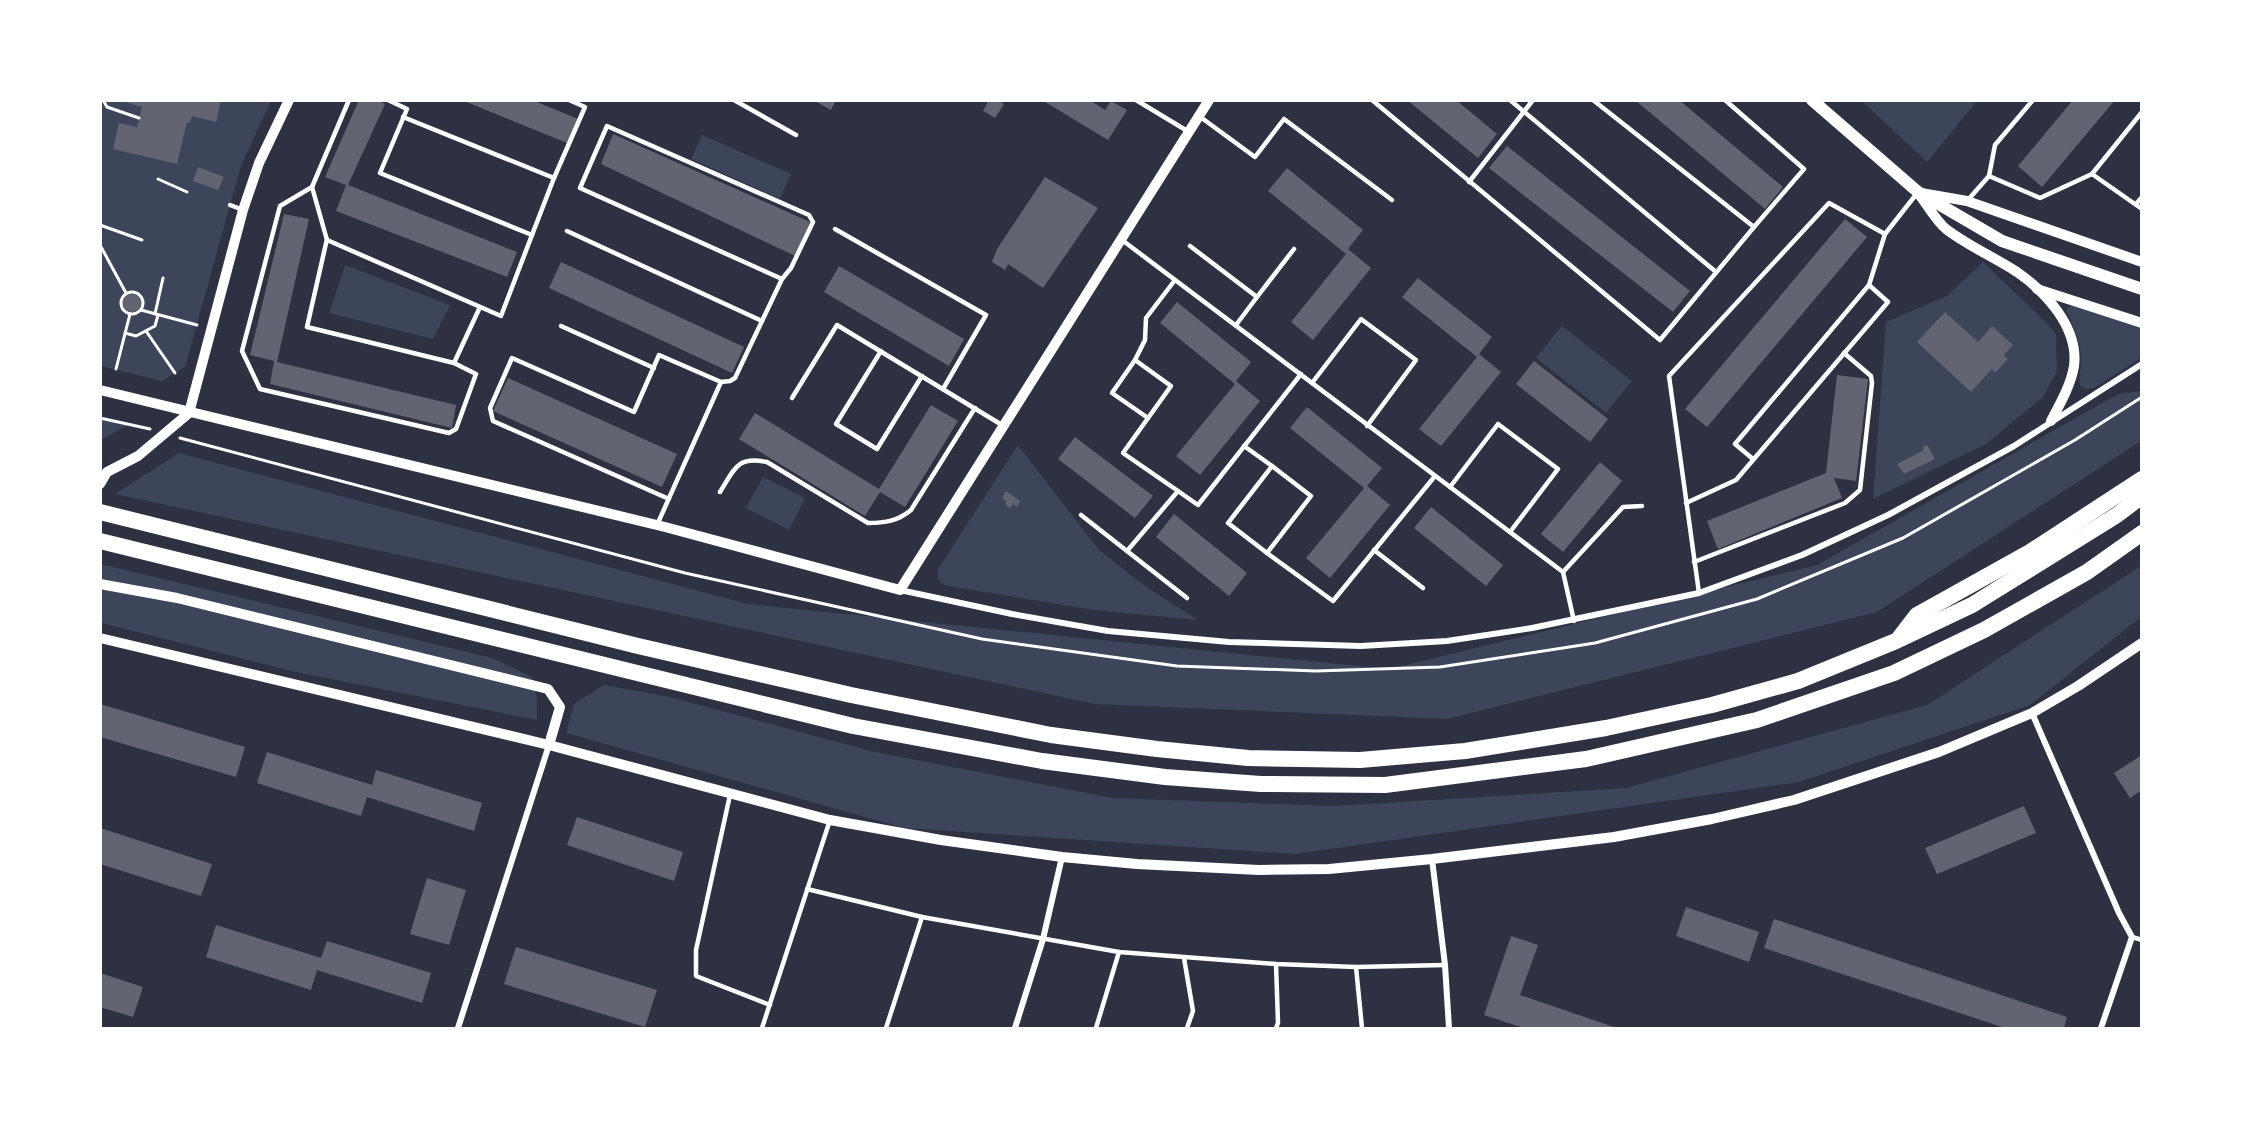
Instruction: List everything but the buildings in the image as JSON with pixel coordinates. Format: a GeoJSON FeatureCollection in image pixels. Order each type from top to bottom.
{"type":"FeatureCollection","features":[{"type":"Feature","properties":{"kind":"highway"},"geometry":{"type":"LineString","coordinates":[[1896,641],[1917,615],[2030,552],[2142,479]]}},
{"type":"Feature","properties":{"kind":"highway"},"geometry":{"type":"LineString","coordinates":[[100,512],[638,646],[851,695],[1051,735],[1248,758],[1360,760],[1465,751],[1606,728],[1712,705],[1798,681],[1896,641],[1972,605],[2117,515],[2142,496]]}},
{"type":"Feature","properties":{"kind":"highway"},"geometry":{"type":"LineString","coordinates":[[100,541],[853,726],[1042,761],[1165,777],[1261,784],[1385,784],[1586,759],[1757,720],[1894,673],[1984,630],[2087,572],[2142,533]]}},
{"type":"Feature","properties":{"kind":"main road"},"geometry":{"type":"LineString","coordinates":[[1812,100],[1918,192],[2002,241],[2142,289]]}},
{"type":"Feature","properties":{"kind":"street"},"geometry":{"type":"LineString","coordinates":[[100,484],[107,472],[138,456],[189,413],[243,210],[259,163],[289,100]]}},
{"type":"Feature","properties":{"kind":"street"},"geometry":{"type":"LineString","coordinates":[[900,590],[1209,100]]}},
{"type":"Feature","properties":{"kind":"street"},"geometry":{"type":"LineString","coordinates":[[1918,192],[1967,201],[2142,262]]}},
{"type":"Feature","properties":{"kind":"street"},"geometry":{"type":"LineString","coordinates":[[1918,192],[1945,228],[2018,273],[2037,288],[2063,318],[2072,337],[2074,365],[2065,393],[2051,421]]}},
{"type":"Feature","properties":{"kind":"street"},"geometry":{"type":"LineString","coordinates":[[2037,288],[2142,323]]}},
{"type":"Feature","properties":{"kind":"street"},"geometry":{"type":"LineString","coordinates":[[100,390],[657,525],[900,590],[1012,614],[1108,631],[1229,642],[1351,646],[1447,641],[1574,621],[1699,593],[1802,555],[1888,515],[2014,446],[2142,364]]}},
{"type":"Feature","properties":{"kind":"street"},"geometry":{"type":"LineString","coordinates":[[100,584],[189,600],[548,689],[560,707],[458,1029]]}},
{"type":"Feature","properties":{"kind":"street"},"geometry":{"type":"LineString","coordinates":[[100,638],[549,746],[830,820],[941,840],[1062,857],[1147,865],[1259,870],[1329,869],[1614,837],[1703,821],[1784,802],[1939,752],[2032,713],[2078,686],[2142,643]]}},
{"type":"Feature","properties":{"kind":"street"},"geometry":{"type":"LineString","coordinates":[[2032,713],[2119,913],[2132,937],[2101,1029]]}},
{"type":"Feature","properties":{"kind":"street"},"geometry":{"type":"LineString","coordinates":[[1015,1029],[1043,939],[1062,857]]}},
{"type":"Feature","properties":{"kind":"street"},"geometry":{"type":"LineString","coordinates":[[1432,859],[1449,1029]]}},
{"type":"Feature","properties":{"kind":"lane"},"geometry":{"type":"LineString","coordinates":[[312,187],[327,239],[307,327],[454,363],[476,374],[456,429],[449,433],[260,390],[242,351],[280,206],[312,187],[349,100]]}},
{"type":"Feature","properties":{"kind":"lane"},"geometry":{"type":"LineString","coordinates":[[388,100],[407,109],[380,173],[532,235]]}},
{"type":"Feature","properties":{"kind":"lane"},"geometry":{"type":"LineString","coordinates":[[327,239],[501,316],[554,178],[585,107],[569,100]]}},
{"type":"Feature","properties":{"kind":"lane"},"geometry":{"type":"LineString","coordinates":[[734,100],[796,135]]}},
{"type":"Feature","properties":{"kind":"lane"},"geometry":{"type":"LineString","coordinates":[[1136,100],[1189,132]]}},
{"type":"Feature","properties":{"kind":"lane"},"geometry":{"type":"LineString","coordinates":[[1372,100],[1660,340],[1804,169],[1725,100]]}},
{"type":"Feature","properties":{"kind":"lane"},"geometry":{"type":"LineString","coordinates":[[1510,100],[1716,272]]}},
{"type":"Feature","properties":{"kind":"lane"},"geometry":{"type":"LineString","coordinates":[[1469,182],[1533,100]]}},
{"type":"Feature","properties":{"kind":"lane"},"geometry":{"type":"LineString","coordinates":[[1593,100],[1754,227]]}},
{"type":"Feature","properties":{"kind":"lane"},"geometry":{"type":"LineString","coordinates":[[1967,201],[1989,176],[1995,146],[2033,100]]}},
{"type":"Feature","properties":{"kind":"lane"},"geometry":{"type":"LineString","coordinates":[[1989,176],[2040,198],[2091,174],[2142,112]]}},
{"type":"Feature","properties":{"kind":"lane"},"geometry":{"type":"LineString","coordinates":[[1199,116],[1255,157],[1284,119],[1392,200]]}},
{"type":"Feature","properties":{"kind":"lane"},"geometry":{"type":"LineString","coordinates":[[403,117],[554,178]]}},
{"type":"Feature","properties":{"kind":"lane"},"geometry":{"type":"LineString","coordinates":[[669,499],[493,421],[490,408],[512,358],[634,412],[659,356],[721,382],[730,381],[735,378],[782,279],[791,268],[813,222],[809,215],[607,126],[580,188],[782,279]]}},
{"type":"Feature","properties":{"kind":"lane"},"geometry":{"type":"LineString","coordinates":[[2091,174],[2142,209]]}},
{"type":"Feature","properties":{"kind":"lane"},"geometry":{"type":"LineString","coordinates":[[1753,459],[1735,444],[1869,285],[1885,234],[1918,192]]}},
{"type":"Feature","properties":{"kind":"lane"},"geometry":{"type":"LineString","coordinates":[[2136,204],[2142,197]]}},
{"type":"Feature","properties":{"kind":"lane"},"geometry":{"type":"LineString","coordinates":[[1699,593],[1670,376],[1829,203],[1885,234]]}},
{"type":"Feature","properties":{"kind":"lane"},"geometry":{"type":"LineString","coordinates":[[230,205],[243,210]]}},
{"type":"Feature","properties":{"kind":"lane"},"geometry":{"type":"LineString","coordinates":[[835,229],[986,315],[943,389]]}},
{"type":"Feature","properties":{"kind":"lane"},"geometry":{"type":"LineString","coordinates":[[567,231],[762,321]]}},
{"type":"Feature","properties":{"kind":"lane"},"geometry":{"type":"LineString","coordinates":[[1121,239],[1563,572],[1574,621]]}},
{"type":"Feature","properties":{"kind":"lane"},"geometry":{"type":"LineString","coordinates":[[1190,246],[1257,297]]}},
{"type":"Feature","properties":{"kind":"lane"},"geometry":{"type":"LineString","coordinates":[[1236,325],[1294,249]]}},
{"type":"Feature","properties":{"kind":"lane"},"geometry":{"type":"LineString","coordinates":[[1148,418],[1112,393],[1135,360],[1145,340],[1146,318],[1175,280]]}},
{"type":"Feature","properties":{"kind":"lane"},"geometry":{"type":"LineString","coordinates":[[1686,503],[1736,480],[1888,302],[1869,285]]}},
{"type":"Feature","properties":{"kind":"lane"},"geometry":{"type":"LineString","coordinates":[[454,363],[480,307]]}},
{"type":"Feature","properties":{"kind":"lane"},"geometry":{"type":"LineString","coordinates":[[1312,383],[1361,319],[1416,360],[1367,426]]}},
{"type":"Feature","properties":{"kind":"lane"},"geometry":{"type":"LineString","coordinates":[[792,398],[837,325],[1004,426]]}},
{"type":"Feature","properties":{"kind":"lane"},"geometry":{"type":"LineString","coordinates":[[561,326],[654,368]]}},
{"type":"Feature","properties":{"kind":"lane"},"geometry":{"type":"LineString","coordinates":[[881,351],[836,424],[877,449],[922,376]]}},
{"type":"Feature","properties":{"kind":"lane"},"geometry":{"type":"LineString","coordinates":[[1694,562],[1845,503],[1860,490],[1872,383],[1870,376],[1845,353]]}},
{"type":"Feature","properties":{"kind":"lane"},"geometry":{"type":"LineString","coordinates":[[1135,360],[1171,386],[1123,453],[1197,505],[1301,374]]}},
{"type":"Feature","properties":{"kind":"lane"},"geometry":{"type":"LineString","coordinates":[[657,525],[721,382]]}},
{"type":"Feature","properties":{"kind":"lane"},"geometry":{"type":"LineString","coordinates":[[720,492],[736,465],[750,459],[759,460],[767,462],[868,523],[884,523],[902,517],[911,510],[975,408]]}},
{"type":"Feature","properties":{"kind":"lane"},"geometry":{"type":"LineString","coordinates":[[1450,487],[1498,424],[1558,469],[1510,532]]}},
{"type":"Feature","properties":{"kind":"lane"},"geometry":{"type":"LineString","coordinates":[[1244,446],[1311,496],[1267,553]]}},
{"type":"Feature","properties":{"kind":"lane"},"geometry":{"type":"LineString","coordinates":[[1272,466],[1228,523],[1333,601],[1435,476]]}},
{"type":"Feature","properties":{"kind":"lane"},"geometry":{"type":"LineString","coordinates":[[1127,551],[1178,491]]}},
{"type":"Feature","properties":{"kind":"lane"},"geometry":{"type":"LineString","coordinates":[[1563,572],[1623,507],[1642,506]]}},
{"type":"Feature","properties":{"kind":"lane"},"geometry":{"type":"LineString","coordinates":[[1081,515],[1186,598]]}},
{"type":"Feature","properties":{"kind":"lane"},"geometry":{"type":"LineString","coordinates":[[1374,550],[1423,588]]}},
{"type":"Feature","properties":{"kind":"lane"},"geometry":{"type":"LineString","coordinates":[[731,794],[696,950],[696,976],[770,1005]]}},
{"type":"Feature","properties":{"kind":"lane"},"geometry":{"type":"LineString","coordinates":[[762,1029],[830,820]]}},
{"type":"Feature","properties":{"kind":"lane"},"geometry":{"type":"LineString","coordinates":[[807,889],[922,917],[1119,952],[1276,964],[1356,967],[1444,966]]}},
{"type":"Feature","properties":{"kind":"lane"},"geometry":{"type":"LineString","coordinates":[[886,1029],[922,917]]}},
{"type":"Feature","properties":{"kind":"lane"},"geometry":{"type":"LineString","coordinates":[[2132,937],[2142,940]]}},
{"type":"Feature","properties":{"kind":"lane"},"geometry":{"type":"LineString","coordinates":[[1096,1029],[1119,952]]}},
{"type":"Feature","properties":{"kind":"lane"},"geometry":{"type":"LineString","coordinates":[[1184,958],[1193,1011],[1187,1029]]}},
{"type":"Feature","properties":{"kind":"lane"},"geometry":{"type":"LineString","coordinates":[[1276,964],[1278,1023],[1276,1029]]}},
{"type":"Feature","properties":{"kind":"lane"},"geometry":{"type":"LineString","coordinates":[[1356,967],[1362,1029]]}},
{"type":"Feature","properties":{"kind":"path"},"geometry":{"type":"LineString","coordinates":[[103,100],[107,107],[139,118]]}},
{"type":"Feature","properties":{"kind":"path"},"geometry":{"type":"LineString","coordinates":[[158,179],[187,192]]}},
{"type":"Feature","properties":{"kind":"path"},"geometry":{"type":"LineString","coordinates":[[100,225],[142,240]]}},
{"type":"Feature","properties":{"kind":"path"},"geometry":{"type":"LineString","coordinates":[[100,245],[102,253],[126,293]]}},
{"type":"Feature","properties":{"kind":"path"},"geometry":{"type":"LineString","coordinates":[[124,333],[136,336],[155,326],[163,278]]}},
{"type":"Feature","properties":{"kind":"path"},"geometry":{"type":"LineString","coordinates":[[126,293],[136,293],[142,297],[141,310],[136,314],[124,312],[121,306],[121,300],[126,293]]}},
{"type":"Feature","properties":{"kind":"path"},"geometry":{"type":"LineString","coordinates":[[141,310],[197,325]]}},
{"type":"Feature","properties":{"kind":"path"},"geometry":{"type":"LineString","coordinates":[[116,369],[130,314]]}},
{"type":"Feature","properties":{"kind":"path"},"geometry":{"type":"LineString","coordinates":[[146,331],[175,373]]}},
{"type":"Feature","properties":{"kind":"path"},"geometry":{"type":"LineString","coordinates":[[197,444],[685,573],[982,639],[1177,666],[1326,670],[1440,667],[1595,643],[1757,599],[1903,538],[2075,440],[2142,397]]}},
{"type":"Feature","properties":{"kind":"path"},"geometry":{"type":"LineString","coordinates":[[100,418],[148,428]]}},
{"type":"Feature","properties":{"kind":"shaded area"},"geometry":{"type":"Polygon","coordinates":[[[100,101],[271,101],[241,166],[185,367],[162,381],[101,366],[100,101]]]}},
{"type":"Feature","properties":{"kind":"shaded area"},"geometry":{"type":"Polygon","coordinates":[[[1862,101],[1977,101],[1927,162],[1862,101]]]}},
{"type":"Feature","properties":{"kind":"shaded area"},"geometry":{"type":"Polygon","coordinates":[[[702,135],[791,174],[780,199],[691,159],[702,135]]]}},
{"type":"Feature","properties":{"kind":"shaded area"},"geometry":{"type":"Polygon","coordinates":[[[1983,262],[2056,334],[2057,371],[2043,397],[1986,444],[1873,499],[1886,322],[1947,296],[1983,262]]]}},
{"type":"Feature","properties":{"kind":"shaded area"},"geometry":{"type":"Polygon","coordinates":[[[345,265],[450,305],[433,339],[329,313],[345,265]]]}},
{"type":"Feature","properties":{"kind":"shaded area"},"geometry":{"type":"Polygon","coordinates":[[[2074,305],[2141,327],[2141,358],[2094,388],[2085,389],[2080,386],[2079,342],[2066,311],[2069,306],[2074,305]]]}},
{"type":"Feature","properties":{"kind":"shaded area"},"geometry":{"type":"Polygon","coordinates":[[[1562,326],[1632,381],[1606,413],[1536,358],[1562,326]]]}},
{"type":"Feature","properties":{"kind":"shaded area"},"geometry":{"type":"Polygon","coordinates":[[[2141,391],[2141,441],[1877,612],[1447,719],[1095,704],[115,494],[179,453],[748,604],[1389,669],[1817,565],[2118,394],[2141,391]]]}},
{"type":"Feature","properties":{"kind":"shaded area"},"geometry":{"type":"Polygon","coordinates":[[[101,418],[130,424],[101,440],[101,418]]]}},
{"type":"Feature","properties":{"kind":"shaded area"},"geometry":{"type":"Polygon","coordinates":[[[1018,445],[1098,549],[1145,586],[1198,620],[1093,610],[948,586],[940,582],[937,575],[938,569],[1018,445]]]}},
{"type":"Feature","properties":{"kind":"shaded area"},"geometry":{"type":"Polygon","coordinates":[[[763,477],[805,498],[789,530],[746,508],[763,477]]]}},
{"type":"Feature","properties":{"kind":"shaded area"},"geometry":{"type":"Polygon","coordinates":[[[101,564],[492,658],[532,677],[537,698],[537,720],[296,672],[101,623],[101,564]]]}},
{"type":"Feature","properties":{"kind":"shaded area"},"geometry":{"type":"Polygon","coordinates":[[[2141,566],[2141,617],[2030,705],[1799,782],[1295,854],[904,828],[566,733],[574,704],[604,685],[670,697],[875,752],[1113,798],[1334,806],[1626,788],[1927,705],[2141,566]]]}}]}
